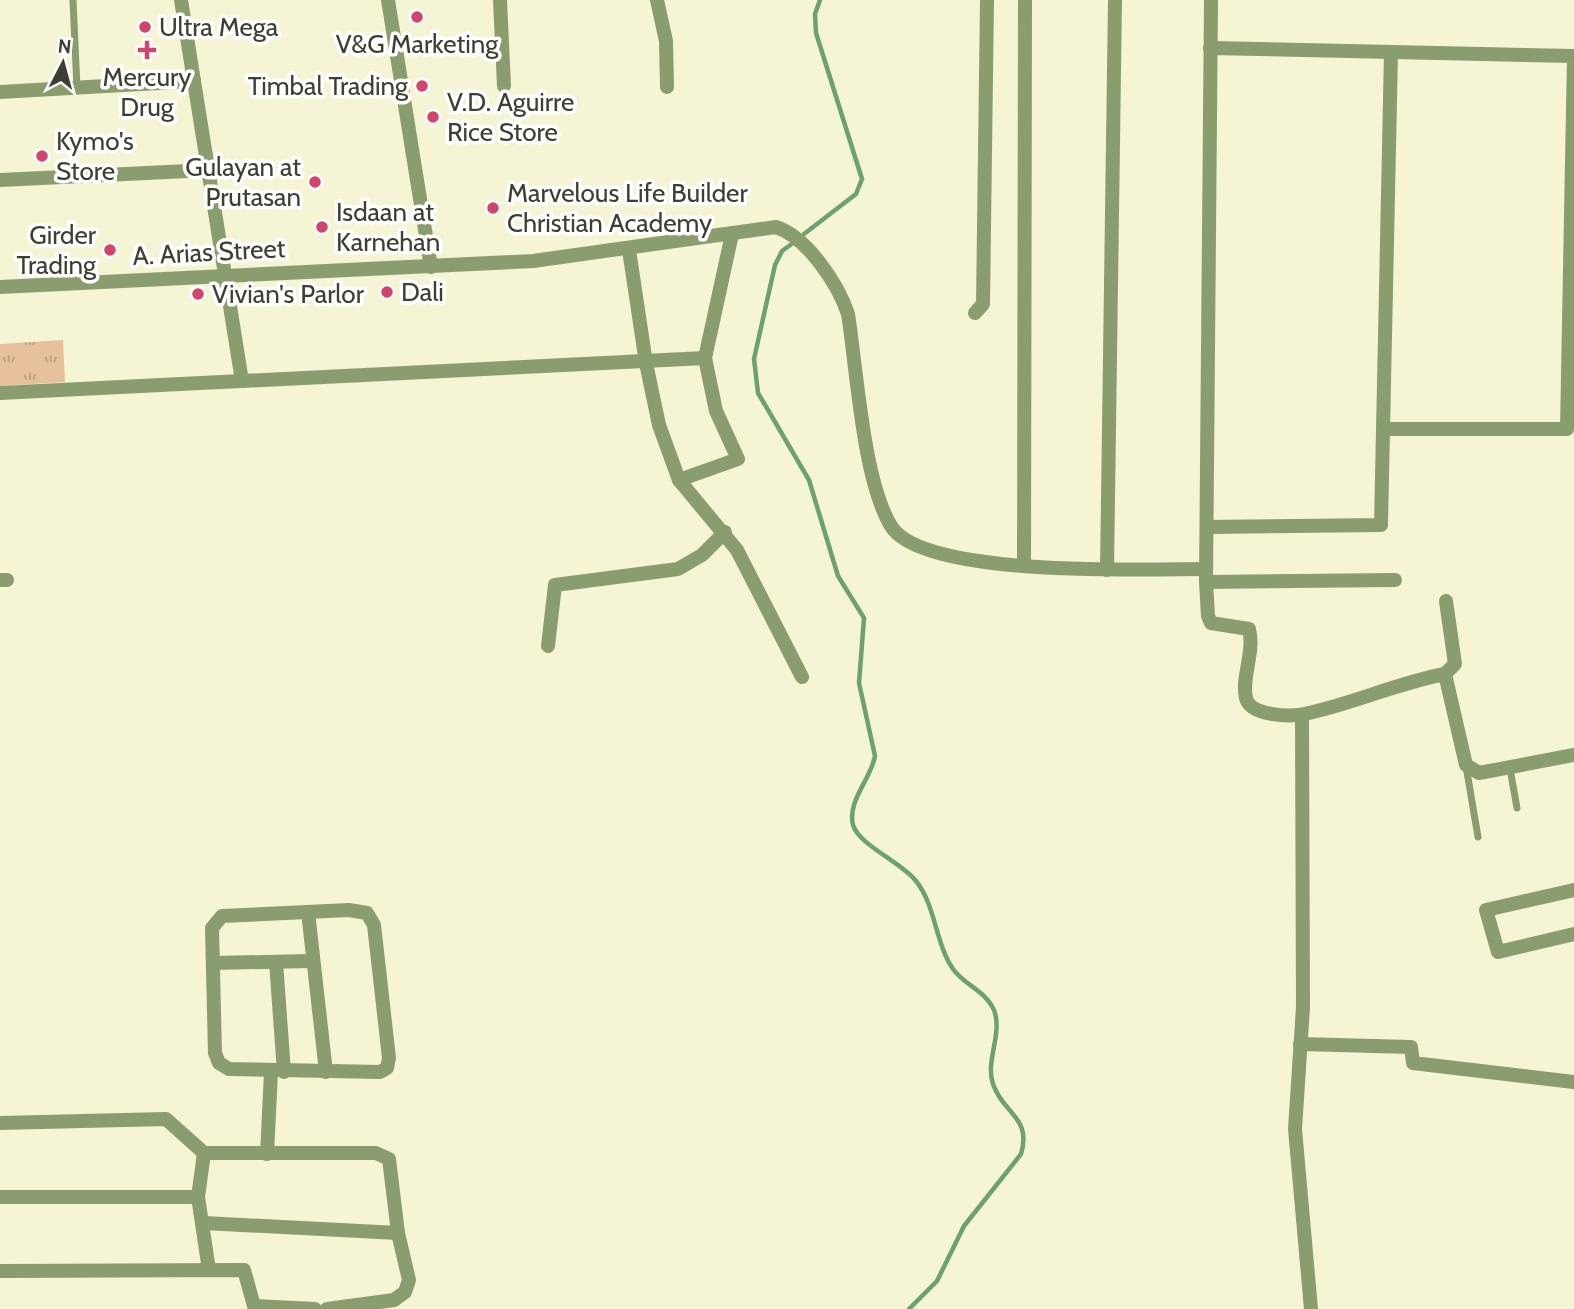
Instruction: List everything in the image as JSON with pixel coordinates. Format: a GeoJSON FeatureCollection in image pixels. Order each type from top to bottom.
{"type":"FeatureCollection","features":[{"type":"Feature","properties":{"kind":"street"},"geometry":{"type":"LineString","coordinates":[[181,0],[242,381]]}},
{"type":"Feature","properties":{"kind":"street"},"geometry":{"type":"LineString","coordinates":[[388,0],[431,267]]}},
{"type":"Feature","properties":{"kind":"street"},"geometry":{"type":"LineString","coordinates":[[500,0],[504,86]]}},
{"type":"Feature","properties":{"kind":"street"},"geometry":{"type":"LineString","coordinates":[[657,0],[666,41],[667,87]]}},
{"type":"Feature","properties":{"kind":"street"},"geometry":{"type":"LineString","coordinates":[[975,313],[983,303],[987,0]]}},
{"type":"Feature","properties":{"kind":"street"},"geometry":{"type":"LineString","coordinates":[[1024,566],[1025,0]]}},
{"type":"Feature","properties":{"kind":"street"},"geometry":{"type":"LineString","coordinates":[[1107,570],[1115,0]]}},
{"type":"Feature","properties":{"kind":"street"},"geometry":{"type":"LineString","coordinates":[[1211,0],[1205,576],[1208,616],[1212,623],[1249,629],[1252,642],[1246,698],[1251,707],[1263,712],[1301,715],[1445,674],[1455,664],[1446,601]]}},
{"type":"Feature","properties":{"kind":"street"},"geometry":{"type":"LineString","coordinates":[[1210,48],[1574,56],[1571,334],[1567,429],[1383,429]]}},
{"type":"Feature","properties":{"kind":"street"},"geometry":{"type":"LineString","coordinates":[[1207,527],[1381,526],[1391,53]]}},
{"type":"Feature","properties":{"kind":"street"},"geometry":{"type":"LineString","coordinates":[[0,92],[194,81]]}},
{"type":"Feature","properties":{"kind":"street"},"geometry":{"type":"LineString","coordinates":[[0,180],[209,170]]}},
{"type":"Feature","properties":{"kind":"street","name":"A. Arias Street"},"geometry":{"type":"LineString","coordinates":[[0,287],[533,261],[629,250],[767,227],[791,233],[841,294],[848,314],[873,481],[892,529],[909,544],[931,553],[1024,566],[1205,576],[1395,580]]}},
{"type":"Feature","properties":{"kind":"street"},"geometry":{"type":"LineString","coordinates":[[679,480],[738,459],[716,411],[705,358],[732,234]]}},
{"type":"Feature","properties":{"kind":"street"},"geometry":{"type":"LineString","coordinates":[[629,250],[646,363],[659,425],[679,480],[725,532],[743,561],[802,677]]}},
{"type":"Feature","properties":{"kind":"street"},"geometry":{"type":"LineString","coordinates":[[0,393],[705,358]]}},
{"type":"Feature","properties":{"kind":"street"},"geometry":{"type":"LineString","coordinates":[[548,646],[555,585],[678,569],[702,555],[725,532]]}},
{"type":"Feature","properties":{"kind":"street"},"geometry":{"type":"LineString","coordinates":[[1445,674],[1466,765],[1479,774],[1574,755]]}},
{"type":"Feature","properties":{"kind":"street"},"geometry":{"type":"LineString","coordinates":[[1301,715],[1304,914],[1294,1129],[1311,1309]]}},
{"type":"Feature","properties":{"kind":"street"},"geometry":{"type":"LineString","coordinates":[[1574,890],[1486,910],[1498,952],[1574,934]]}},
{"type":"Feature","properties":{"kind":"street"},"geometry":{"type":"LineString","coordinates":[[349,910],[367,913],[374,925],[389,1058],[387,1068],[380,1072],[278,1072],[229,1069],[219,1063],[215,1053],[213,963],[212,928],[222,916],[349,910]]}},
{"type":"Feature","properties":{"kind":"street"},"geometry":{"type":"LineString","coordinates":[[308,912],[311,961],[326,1072]]}},
{"type":"Feature","properties":{"kind":"street"},"geometry":{"type":"LineString","coordinates":[[213,963],[311,961]]}},
{"type":"Feature","properties":{"kind":"street"},"geometry":{"type":"LineString","coordinates":[[267,1154],[278,1072],[276,962]]}},
{"type":"Feature","properties":{"kind":"street"},"geometry":{"type":"LineString","coordinates":[[1300,1044],[1411,1047],[1413,1063],[1574,1082]]}},
{"type":"Feature","properties":{"kind":"street"},"geometry":{"type":"LineString","coordinates":[[0,1122],[166,1119],[204,1153],[376,1153],[389,1159],[398,1233],[409,1280],[404,1292],[394,1300],[327,1309]]}},
{"type":"Feature","properties":{"kind":"street"},"geometry":{"type":"LineString","coordinates":[[204,1153],[198,1197],[209,1270]]}},
{"type":"Feature","properties":{"kind":"street"},"geometry":{"type":"LineString","coordinates":[[0,1196],[198,1197]]}},
{"type":"Feature","properties":{"kind":"street"},"geometry":{"type":"LineString","coordinates":[[204,1223],[398,1233]]}},
{"type":"Feature","properties":{"kind":"street"},"geometry":{"type":"LineString","coordinates":[[0,1271],[244,1270],[254,1306],[316,1309]]}},
{"type":"Feature","properties":{"kind":"lane"},"geometry":{"type":"LineString","coordinates":[[73,0],[77,88]]}},
{"type":"Feature","properties":{"kind":"lane"},"geometry":{"type":"LineString","coordinates":[[1466,765],[1478,837]]}},
{"type":"Feature","properties":{"kind":"lane"},"geometry":{"type":"LineString","coordinates":[[1510,769],[1517,808]]}},
{"type":"Feature","properties":{"kind":"green space"},"geometry":{"type":"Polygon","coordinates":[[[63,340],[65,382],[0,386],[0,344],[63,340]]]}},
{"type":"Feature","properties":{"kind":"waterway"},"geometry":{"type":"LineString","coordinates":[[804,234],[856,194],[862,179],[816,33],[815,14],[820,0]]}},
{"type":"Feature","properties":{"kind":"waterway"},"geometry":{"type":"LineString","coordinates":[[793,243],[782,251],[775,265],[754,359],[758,393],[809,480],[838,576],[864,618],[859,683],[875,756],[853,807],[853,825],[863,840],[916,881],[928,902],[942,948],[953,969],[980,993],[994,1010],[997,1028],[991,1066],[993,1084],[1023,1132],[1021,1154],[964,1226],[937,1281],[909,1309]]}},
{"type":"Feature","properties":{"kind":"place","name":"V&G Marketing"},"geometry":{"type":"Point","coordinates":[417,17]}},
{"type":"Feature","properties":{"kind":"place","name":"Ultra Mega"},"geometry":{"type":"Point","coordinates":[145,27]}},
{"type":"Feature","properties":{"kind":"place","name":"Mercury Drug"},"geometry":{"type":"Point","coordinates":[147,50]}},
{"type":"Feature","properties":{"kind":"place","name":"Timbal Trading"},"geometry":{"type":"Point","coordinates":[422,86]}},
{"type":"Feature","properties":{"kind":"place","name":"V.D. Aguirre Rice Store"},"geometry":{"type":"Point","coordinates":[433,117]}},
{"type":"Feature","properties":{"kind":"place","name":"Kymo's Store"},"geometry":{"type":"Point","coordinates":[42,156]}},
{"type":"Feature","properties":{"kind":"place","name":"Gulayan at Prutasan"},"geometry":{"type":"Point","coordinates":[315,182]}},
{"type":"Feature","properties":{"kind":"place","name":"Marvelous Life Builder Christian Academy"},"geometry":{"type":"Point","coordinates":[493,208]}},
{"type":"Feature","properties":{"kind":"place","name":"Isdaan at Karnehan"},"geometry":{"type":"Point","coordinates":[322,227]}},
{"type":"Feature","properties":{"kind":"place","name":"Girder Trading"},"geometry":{"type":"Point","coordinates":[110,250]}},
{"type":"Feature","properties":{"kind":"place","name":"Dali"},"geometry":{"type":"Point","coordinates":[387,292]}},
{"type":"Feature","properties":{"kind":"place","name":"Vivian's Parlor"},"geometry":{"type":"Point","coordinates":[198,294]}}]}
